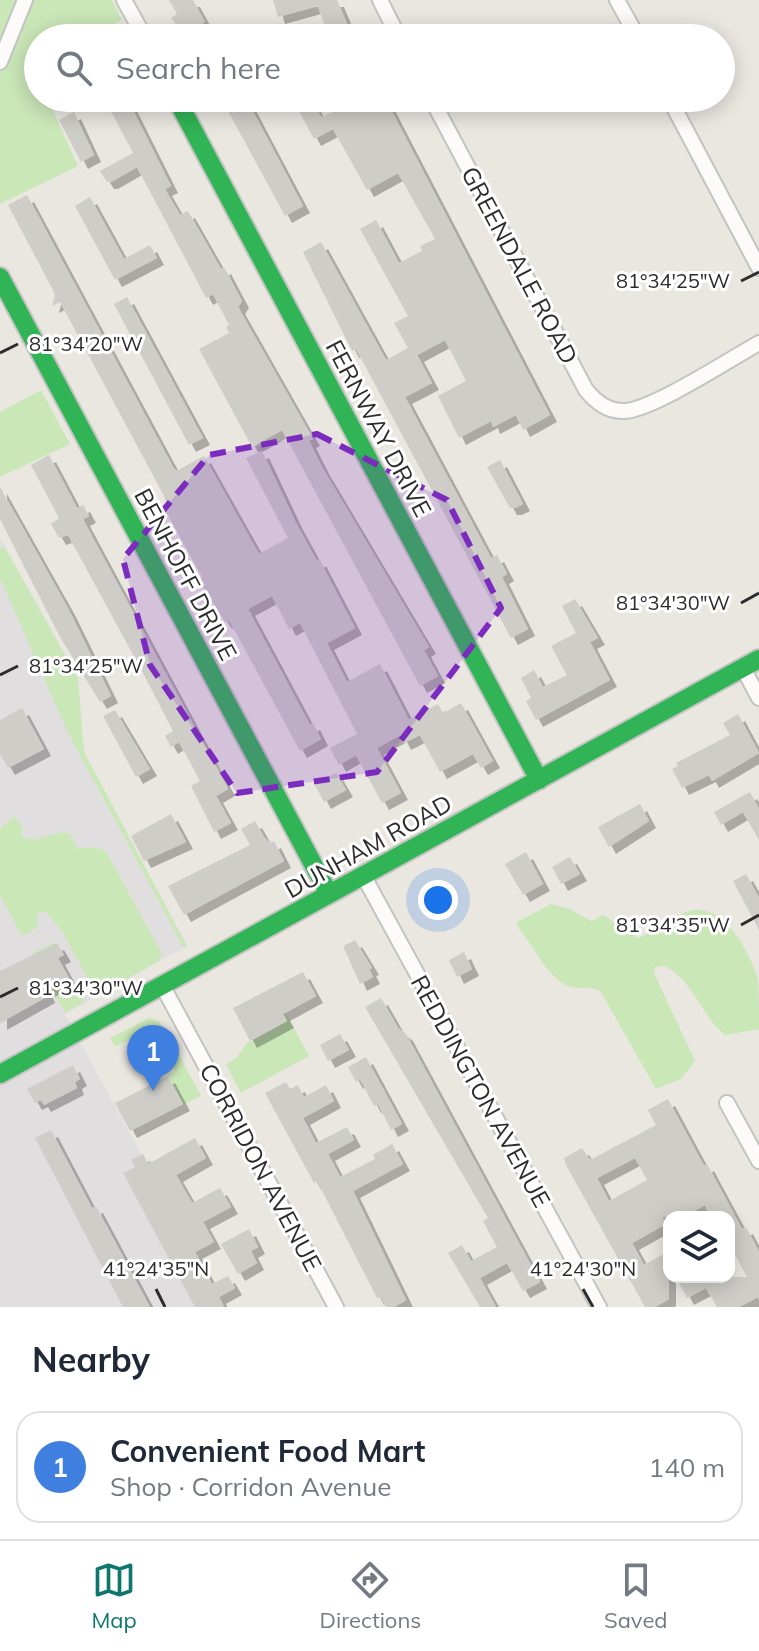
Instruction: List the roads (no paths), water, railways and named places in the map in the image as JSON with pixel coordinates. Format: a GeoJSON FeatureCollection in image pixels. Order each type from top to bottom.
{"type":"FeatureCollection","features":[{"type":"Feature","properties":{"kind":"street"},"geometry":{"type":"LineString","coordinates":[[0,62],[25,0]]}},
{"type":"Feature","properties":{"kind":"street"},"geometry":{"type":"LineString","coordinates":[[124,0],[137,24]]}},
{"type":"Feature","properties":{"kind":"street"},"geometry":{"type":"LineString","coordinates":[[380,0],[392,24]]}},
{"type":"Feature","properties":{"kind":"street"},"geometry":{"type":"LineString","coordinates":[[617,0],[630,24]]}},
{"type":"Feature","properties":{"kind":"street","name":"FERNWAY DRIVE"},"geometry":{"type":"LineString","coordinates":[[183,112],[539,780]]}},
{"type":"Feature","properties":{"kind":"street","name":"GREENDALE ROAD"},"geometry":{"type":"LineString","coordinates":[[438,112],[586,390],[605,407],[626,412],[638,409],[759,343]]}},
{"type":"Feature","properties":{"kind":"street"},"geometry":{"type":"LineString","coordinates":[[676,112],[759,268]]}},
{"type":"Feature","properties":{"kind":"street","name":"BENHOFF DRIVE"},"geometry":{"type":"LineString","coordinates":[[0,277],[329,894]]}},
{"type":"Feature","properties":{"kind":"street"},"geometry":{"type":"LineString","coordinates":[[751,664],[759,698]]}},
{"type":"Feature","properties":{"kind":"street","name":"DUNHAM ROAD"},"geometry":{"type":"LineString","coordinates":[[0,1074],[751,664]]}},
{"type":"Feature","properties":{"kind":"street","name":"REDDINGTON AVENUE"},"geometry":{"type":"LineString","coordinates":[[363,875],[599,1307]]}},
{"type":"Feature","properties":{"kind":"street","name":"CORRIDON AVENUE"},"geometry":{"type":"LineString","coordinates":[[162,985],[336,1307]]}},
{"type":"Feature","properties":{"kind":"street"},"geometry":{"type":"LineString","coordinates":[[727,1103],[759,1161]]}},
{"type":"Feature","properties":{"kind":"place","name":"Convenient Food Mart"},"geometry":{"type":"Point","coordinates":[153,1091]}}]}
